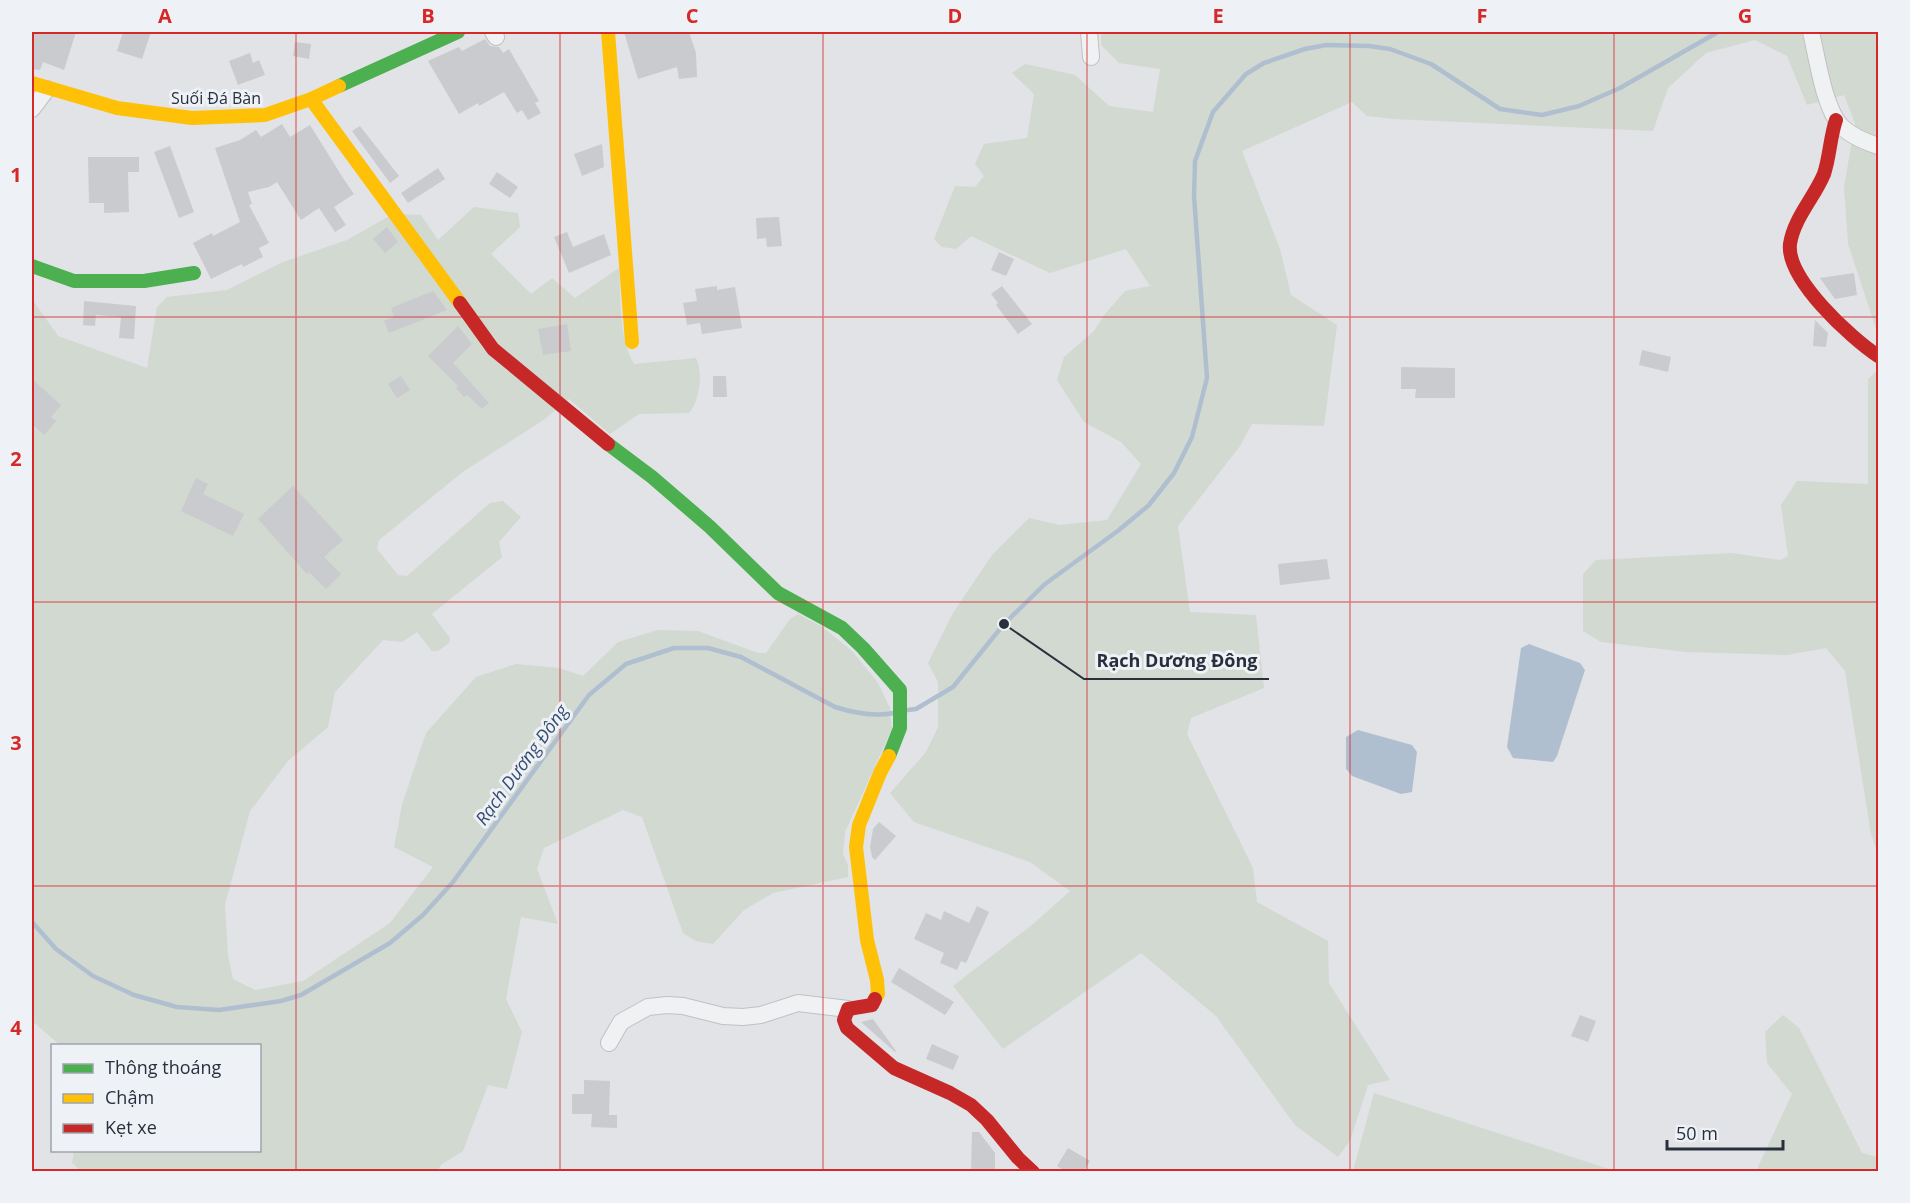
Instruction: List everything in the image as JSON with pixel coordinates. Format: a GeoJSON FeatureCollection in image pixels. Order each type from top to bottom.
{"type":"FeatureCollection","features":[{"type":"Feature","properties":{"kind":"street","name":"Suối Đá Bàn"},"geometry":{"type":"LineString","coordinates":[[39,86],[117,108],[192,118],[265,116],[311,99],[458,32]]}},
{"type":"Feature","properties":{"kind":"street"},"geometry":{"type":"LineString","coordinates":[[608,32],[632,342]]}},
{"type":"Feature","properties":{"kind":"street"},"geometry":{"type":"LineString","coordinates":[[1089,32],[1090,57]]}},
{"type":"Feature","properties":{"kind":"street"},"geometry":{"type":"LineString","coordinates":[[1811,32],[1830,112],[1842,127],[1878,147]]}},
{"type":"Feature","properties":{"kind":"street"},"geometry":{"type":"LineString","coordinates":[[32,109],[39,86]]}},
{"type":"Feature","properties":{"kind":"street"},"geometry":{"type":"LineString","coordinates":[[311,99],[493,349],[589,430],[661,484],[710,527],[778,593],[842,628],[900,690],[900,728],[894,748],[880,773],[859,825],[856,847],[867,940],[877,980],[878,994],[872,1005],[848,1009],[798,1003],[761,1015],[743,1017],[723,1016],[683,1006],[648,1007],[621,1022],[609,1043]]}},
{"type":"Feature","properties":{"kind":"street"},"geometry":{"type":"LineString","coordinates":[[1836,120],[1830,134],[1831,147],[1823,174],[1802,213],[1793,237],[1790,254],[1820,305],[1843,330],[1878,356]]}},
{"type":"Feature","properties":{"kind":"street"},"geometry":{"type":"LineString","coordinates":[[32,266],[74,281],[144,281],[194,273]]}},
{"type":"Feature","properties":{"kind":"street"},"geometry":{"type":"LineString","coordinates":[[848,1009],[844,1016],[848,1031],[856,1035],[893,1068],[953,1095],[980,1112],[1009,1148],[1033,1172]]}},
{"type":"Feature","properties":{"kind":"shaded area"},"geometry":{"type":"Polygon","coordinates":[[[1101,32],[1878,32],[1878,335],[1848,244],[1844,187],[1855,123],[1844,95],[1807,105],[1787,56],[1755,40],[1706,53],[1668,88],[1653,131],[1394,119],[1367,116],[1352,102],[1242,151],[1280,249],[1291,295],[1337,325],[1324,426],[1252,424],[1240,446],[1178,526],[1190,612],[1256,615],[1264,688],[1191,718],[1187,734],[1253,868],[1257,902],[1328,941],[1329,983],[1390,1080],[1368,1085],[1350,1141],[1338,1157],[1295,1125],[1216,1016],[1141,953],[1003,1049],[953,986],[1032,925],[1070,891],[1030,862],[914,822],[890,793],[926,752],[938,727],[938,682],[928,663],[953,613],[992,555],[1029,518],[1059,525],[1107,520],[1141,464],[1121,442],[1084,422],[1057,380],[1064,357],[1094,331],[1125,291],[1150,286],[1126,249],[1050,273],[971,236],[956,249],[942,247],[934,239],[955,186],[975,187],[984,176],[975,164],[984,144],[1027,138],[1034,94],[1012,73],[1025,64],[1075,75],[1109,106],[1153,112],[1160,69],[1119,63],[1101,45],[1101,32]]]}},
{"type":"Feature","properties":{"kind":"shaded area"},"geometry":{"type":"Polygon","coordinates":[[[474,207],[518,213],[520,227],[491,254],[531,294],[552,278],[575,298],[619,268],[623,329],[634,364],[696,358],[700,378],[698,394],[689,413],[639,414],[610,434],[569,399],[542,421],[464,471],[379,540],[377,549],[398,575],[407,576],[490,503],[503,501],[521,517],[499,542],[502,557],[432,614],[450,638],[449,643],[438,651],[432,651],[417,632],[402,642],[383,640],[335,692],[328,727],[288,761],[250,811],[225,905],[228,956],[233,979],[255,990],[303,981],[390,923],[433,867],[394,847],[402,805],[426,733],[476,677],[516,664],[559,668],[583,676],[618,642],[658,630],[698,631],[758,653],[766,653],[790,619],[798,614],[821,626],[852,651],[878,683],[890,708],[892,729],[845,832],[843,854],[848,865],[848,877],[773,893],[744,910],[713,944],[696,941],[683,933],[642,817],[623,810],[544,848],[537,869],[558,924],[521,917],[506,999],[522,1032],[507,1089],[488,1085],[463,1151],[442,1164],[437,1171],[81,1171],[72,1163],[74,1152],[261,1152],[261,1044],[59,1044],[32,1021],[32,299],[58,336],[147,368],[157,307],[167,297],[227,290],[283,262],[347,240],[393,214],[421,215],[438,240],[474,207]]]}},
{"type":"Feature","properties":{"kind":"shaded area"},"geometry":{"type":"Polygon","coordinates":[[[1878,370],[1878,854],[1871,834],[1845,671],[1826,648],[1787,655],[1686,652],[1601,642],[1583,631],[1583,574],[1596,560],[1731,553],[1780,560],[1788,556],[1781,505],[1797,481],[1868,484],[1868,379],[1878,370]]]}},
{"type":"Feature","properties":{"kind":"shaded area"},"geometry":{"type":"Polygon","coordinates":[[[1783,1015],[1799,1028],[1862,1153],[1878,1157],[1878,1171],[1759,1171],[1758,1167],[1792,1094],[1767,1063],[1765,1032],[1783,1015]]]}},
{"type":"Feature","properties":{"kind":"shaded area"},"geometry":{"type":"Polygon","coordinates":[[[1374,1093],[1615,1171],[1353,1171],[1374,1093]]]}},
{"type":"Feature","properties":{"kind":"water"},"geometry":{"type":"Polygon","coordinates":[[[1529,644],[1580,663],[1585,670],[1557,756],[1553,762],[1513,758],[1507,747],[1521,648],[1529,644]]]}},
{"type":"Feature","properties":{"kind":"water"},"geometry":{"type":"Polygon","coordinates":[[[1358,730],[1412,745],[1417,752],[1412,792],[1401,794],[1352,776],[1346,769],[1346,737],[1358,730]]]}},
{"type":"Feature","properties":{"kind":"building"},"geometry":{"type":"Polygon","coordinates":[[[32,32],[76,32],[64,70],[43,62],[40,70],[32,69],[32,32]]]}},
{"type":"Feature","properties":{"kind":"building"},"geometry":{"type":"Polygon","coordinates":[[[123,32],[151,32],[142,59],[117,51],[123,32]]]}},
{"type":"Feature","properties":{"kind":"building"},"geometry":{"type":"Polygon","coordinates":[[[624,32],[689,32],[696,53],[697,77],[679,79],[677,67],[638,79],[624,32]]]}},
{"type":"Feature","properties":{"kind":"building"},"geometry":{"type":"Polygon","coordinates":[[[485,39],[490,46],[499,47],[503,53],[509,49],[539,101],[535,103],[541,113],[528,120],[522,110],[517,113],[504,92],[459,114],[428,61],[459,47],[462,51],[485,39]]]}},
{"type":"Feature","properties":{"kind":"building"},"geometry":{"type":"Polygon","coordinates":[[[295,42],[311,44],[309,59],[293,56],[295,42]]]}},
{"type":"Feature","properties":{"kind":"building"},"geometry":{"type":"Polygon","coordinates":[[[250,53],[253,63],[259,60],[265,75],[238,85],[229,61],[250,53]]]}},
{"type":"Feature","properties":{"kind":"building"},"geometry":{"type":"Polygon","coordinates":[[[282,124],[290,137],[310,125],[354,194],[334,207],[346,225],[335,232],[319,208],[301,220],[277,182],[269,187],[248,192],[252,204],[249,205],[269,243],[259,248],[263,257],[211,279],[193,243],[240,222],[215,148],[240,140],[256,130],[261,137],[282,124]]]}},
{"type":"Feature","properties":{"kind":"building"},"geometry":{"type":"Polygon","coordinates":[[[360,126],[399,176],[390,183],[352,131],[360,126]]]}},
{"type":"Feature","properties":{"kind":"building"},"geometry":{"type":"Polygon","coordinates":[[[602,144],[604,167],[582,176],[574,154],[602,144]]]}},
{"type":"Feature","properties":{"kind":"building"},"geometry":{"type":"Polygon","coordinates":[[[170,146],[194,212],[179,218],[154,152],[170,146]]]}},
{"type":"Feature","properties":{"kind":"building"},"geometry":{"type":"Polygon","coordinates":[[[88,157],[139,157],[139,172],[128,172],[129,212],[104,213],[104,203],[89,203],[88,157]]]}},
{"type":"Feature","properties":{"kind":"building"},"geometry":{"type":"Polygon","coordinates":[[[438,168],[445,179],[408,203],[401,193],[438,168]]]}},
{"type":"Feature","properties":{"kind":"building"},"geometry":{"type":"Polygon","coordinates":[[[497,172],[518,187],[510,198],[489,184],[497,172]]]}},
{"type":"Feature","properties":{"kind":"building"},"geometry":{"type":"Polygon","coordinates":[[[779,217],[782,246],[767,247],[766,238],[757,239],[756,218],[779,217]]]}},
{"type":"Feature","properties":{"kind":"building"},"geometry":{"type":"Polygon","coordinates":[[[387,227],[398,242],[385,253],[373,239],[387,227]]]}},
{"type":"Feature","properties":{"kind":"building"},"geometry":{"type":"Polygon","coordinates":[[[567,232],[573,247],[604,234],[611,255],[569,273],[554,237],[567,232]]]}},
{"type":"Feature","properties":{"kind":"building"},"geometry":{"type":"Polygon","coordinates":[[[999,252],[1014,259],[1006,276],[991,270],[999,252]]]}},
{"type":"Feature","properties":{"kind":"building"},"geometry":{"type":"Polygon","coordinates":[[[1854,273],[1857,295],[1835,299],[1820,278],[1854,273]]]}},
{"type":"Feature","properties":{"kind":"building"},"geometry":{"type":"Polygon","coordinates":[[[717,286],[717,290],[735,287],[742,328],[702,334],[700,323],[687,325],[683,303],[697,301],[695,289],[717,286]]]}},
{"type":"Feature","properties":{"kind":"building"},"geometry":{"type":"Polygon","coordinates":[[[1002,286],[1032,324],[1018,334],[996,305],[998,303],[991,294],[1002,286]]]}},
{"type":"Feature","properties":{"kind":"building"},"geometry":{"type":"Polygon","coordinates":[[[433,291],[447,310],[389,333],[384,321],[394,317],[391,308],[433,291]]]}},
{"type":"Feature","properties":{"kind":"building"},"geometry":{"type":"Polygon","coordinates":[[[84,301],[136,306],[134,339],[119,338],[121,317],[96,315],[95,326],[83,325],[84,301]]]}},
{"type":"Feature","properties":{"kind":"building"},"geometry":{"type":"Polygon","coordinates":[[[1815,320],[1828,333],[1826,347],[1813,346],[1815,320]]]}},
{"type":"Feature","properties":{"kind":"building"},"geometry":{"type":"Polygon","coordinates":[[[567,324],[571,351],[543,355],[538,329],[567,324]]]}},
{"type":"Feature","properties":{"kind":"building"},"geometry":{"type":"Polygon","coordinates":[[[458,326],[472,344],[453,363],[489,403],[482,409],[467,395],[464,397],[456,388],[458,386],[428,356],[458,326]]]}},
{"type":"Feature","properties":{"kind":"building"},"geometry":{"type":"Polygon","coordinates":[[[1642,350],[1671,357],[1668,372],[1639,365],[1642,350]]]}},
{"type":"Feature","properties":{"kind":"building"},"geometry":{"type":"Polygon","coordinates":[[[1401,367],[1455,368],[1455,398],[1415,398],[1416,389],[1401,389],[1401,367]]]}},
{"type":"Feature","properties":{"kind":"building"},"geometry":{"type":"Polygon","coordinates":[[[401,376],[410,390],[397,398],[388,384],[401,376]]]}},
{"type":"Feature","properties":{"kind":"building"},"geometry":{"type":"Polygon","coordinates":[[[713,376],[726,376],[727,397],[713,397],[713,376]]]}},
{"type":"Feature","properties":{"kind":"building"},"geometry":{"type":"Polygon","coordinates":[[[32,379],[61,405],[51,417],[56,421],[44,435],[32,424],[32,379]]]}},
{"type":"Feature","properties":{"kind":"building"},"geometry":{"type":"Polygon","coordinates":[[[196,478],[208,484],[203,494],[244,514],[233,536],[181,511],[196,478]]]}},
{"type":"Feature","properties":{"kind":"building"},"geometry":{"type":"Polygon","coordinates":[[[293,486],[343,540],[324,557],[341,574],[326,589],[309,572],[307,574],[258,519],[293,486]]]}},
{"type":"Feature","properties":{"kind":"building"},"geometry":{"type":"Polygon","coordinates":[[[1327,559],[1330,579],[1280,585],[1278,564],[1327,559]]]}},
{"type":"Feature","properties":{"kind":"building"},"geometry":{"type":"Polygon","coordinates":[[[879,822],[896,836],[875,860],[870,847],[873,829],[879,822]]]}},
{"type":"Feature","properties":{"kind":"building"},"geometry":{"type":"Polygon","coordinates":[[[977,906],[989,912],[966,963],[961,961],[957,970],[940,963],[944,953],[914,939],[926,913],[941,920],[944,911],[969,923],[977,906]]]}},
{"type":"Feature","properties":{"kind":"building"},"geometry":{"type":"Polygon","coordinates":[[[899,968],[954,1002],[945,1015],[891,982],[899,968]]]}},
{"type":"Feature","properties":{"kind":"building"},"geometry":{"type":"Polygon","coordinates":[[[1580,1015],[1596,1021],[1588,1042],[1571,1036],[1580,1015]]]}},
{"type":"Feature","properties":{"kind":"building"},"geometry":{"type":"Polygon","coordinates":[[[873,1019],[896,1051],[895,1052],[861,1022],[873,1019]]]}},
{"type":"Feature","properties":{"kind":"building"},"geometry":{"type":"Polygon","coordinates":[[[932,1044],[959,1056],[953,1070],[926,1059],[932,1044]]]}},
{"type":"Feature","properties":{"kind":"building"},"geometry":{"type":"Polygon","coordinates":[[[584,1080],[610,1081],[609,1115],[617,1115],[617,1128],[591,1127],[592,1114],[572,1114],[572,1094],[584,1094],[584,1080]]]}},
{"type":"Feature","properties":{"kind":"building"},"geometry":{"type":"Polygon","coordinates":[[[972,1132],[979,1132],[995,1153],[995,1172],[971,1172],[972,1132]]]}},
{"type":"Feature","properties":{"kind":"building"},"geometry":{"type":"Polygon","coordinates":[[[1068,1148],[1090,1161],[1083,1172],[1066,1172],[1057,1166],[1068,1148]]]}},
{"type":"Feature","properties":{"kind":"waterway","name":"Rạch Dương Đông"},"geometry":{"type":"LineString","coordinates":[[908,710],[916,709],[953,687],[1004,624],[1045,584],[1149,505],[1174,473],[1192,437],[1207,378],[1194,196],[1195,161],[1213,112],[1246,74],[1264,63],[1305,49],[1326,45],[1369,46],[1390,49],[1431,64],[1500,109],[1542,115],[1579,106],[1620,88],[1718,32]]}},
{"type":"Feature","properties":{"kind":"waterway","name":"Rạch Dương Đông"},"geometry":{"type":"LineString","coordinates":[[32,922],[56,949],[93,976],[134,995],[177,1007],[219,1010],[281,1001],[301,995],[390,943],[423,915],[453,882],[589,695],[626,664],[674,648],[708,648],[741,657],[835,707],[864,714],[894,713]]}},
{"type":"Feature","properties":{"kind":"traffic: fast"},"geometry":{"type":"LineString","coordinates":[[339,86],[458,32]]}},
{"type":"Feature","properties":{"kind":"traffic: fast"},"geometry":{"type":"LineString","coordinates":[[32,266],[74,281],[144,281],[194,273]]}},
{"type":"Feature","properties":{"kind":"traffic: fast"},"geometry":{"type":"LineString","coordinates":[[608,444],[652,477],[710,527],[778,593],[842,628],[863,648],[900,690],[900,728],[889,756]]}},
{"type":"Feature","properties":{"kind":"traffic: slow"},"geometry":{"type":"LineString","coordinates":[[608,32],[632,342]]}},
{"type":"Feature","properties":{"kind":"traffic: slow"},"geometry":{"type":"LineString","coordinates":[[32,83],[117,108],[192,118],[265,115],[311,99],[339,86]]}},
{"type":"Feature","properties":{"kind":"traffic: slow"},"geometry":{"type":"LineString","coordinates":[[311,99],[460,303]]}},
{"type":"Feature","properties":{"kind":"traffic: slow"},"geometry":{"type":"LineString","coordinates":[[875,999],[878,994],[877,980],[867,940],[856,847],[859,825],[889,756]]}},
{"type":"Feature","properties":{"kind":"traffic: jam"},"geometry":{"type":"LineString","coordinates":[[1836,120],[1824,174],[1792,235],[1790,244],[1792,258],[1798,274],[1822,306],[1852,336],[1878,356]]}},
{"type":"Feature","properties":{"kind":"traffic: jam"},"geometry":{"type":"LineString","coordinates":[[460,303],[493,349],[608,444]]}},
{"type":"Feature","properties":{"kind":"traffic: jam"},"geometry":{"type":"LineString","coordinates":[[875,999],[872,1005],[848,1009],[844,1020],[847,1028],[894,1068],[971,1105],[1033,1172]]}},
{"type":"Feature","properties":{"kind":"place","name":"Rạch Dương Đông"},"geometry":{"type":"Point","coordinates":[1004,624]}}]}
